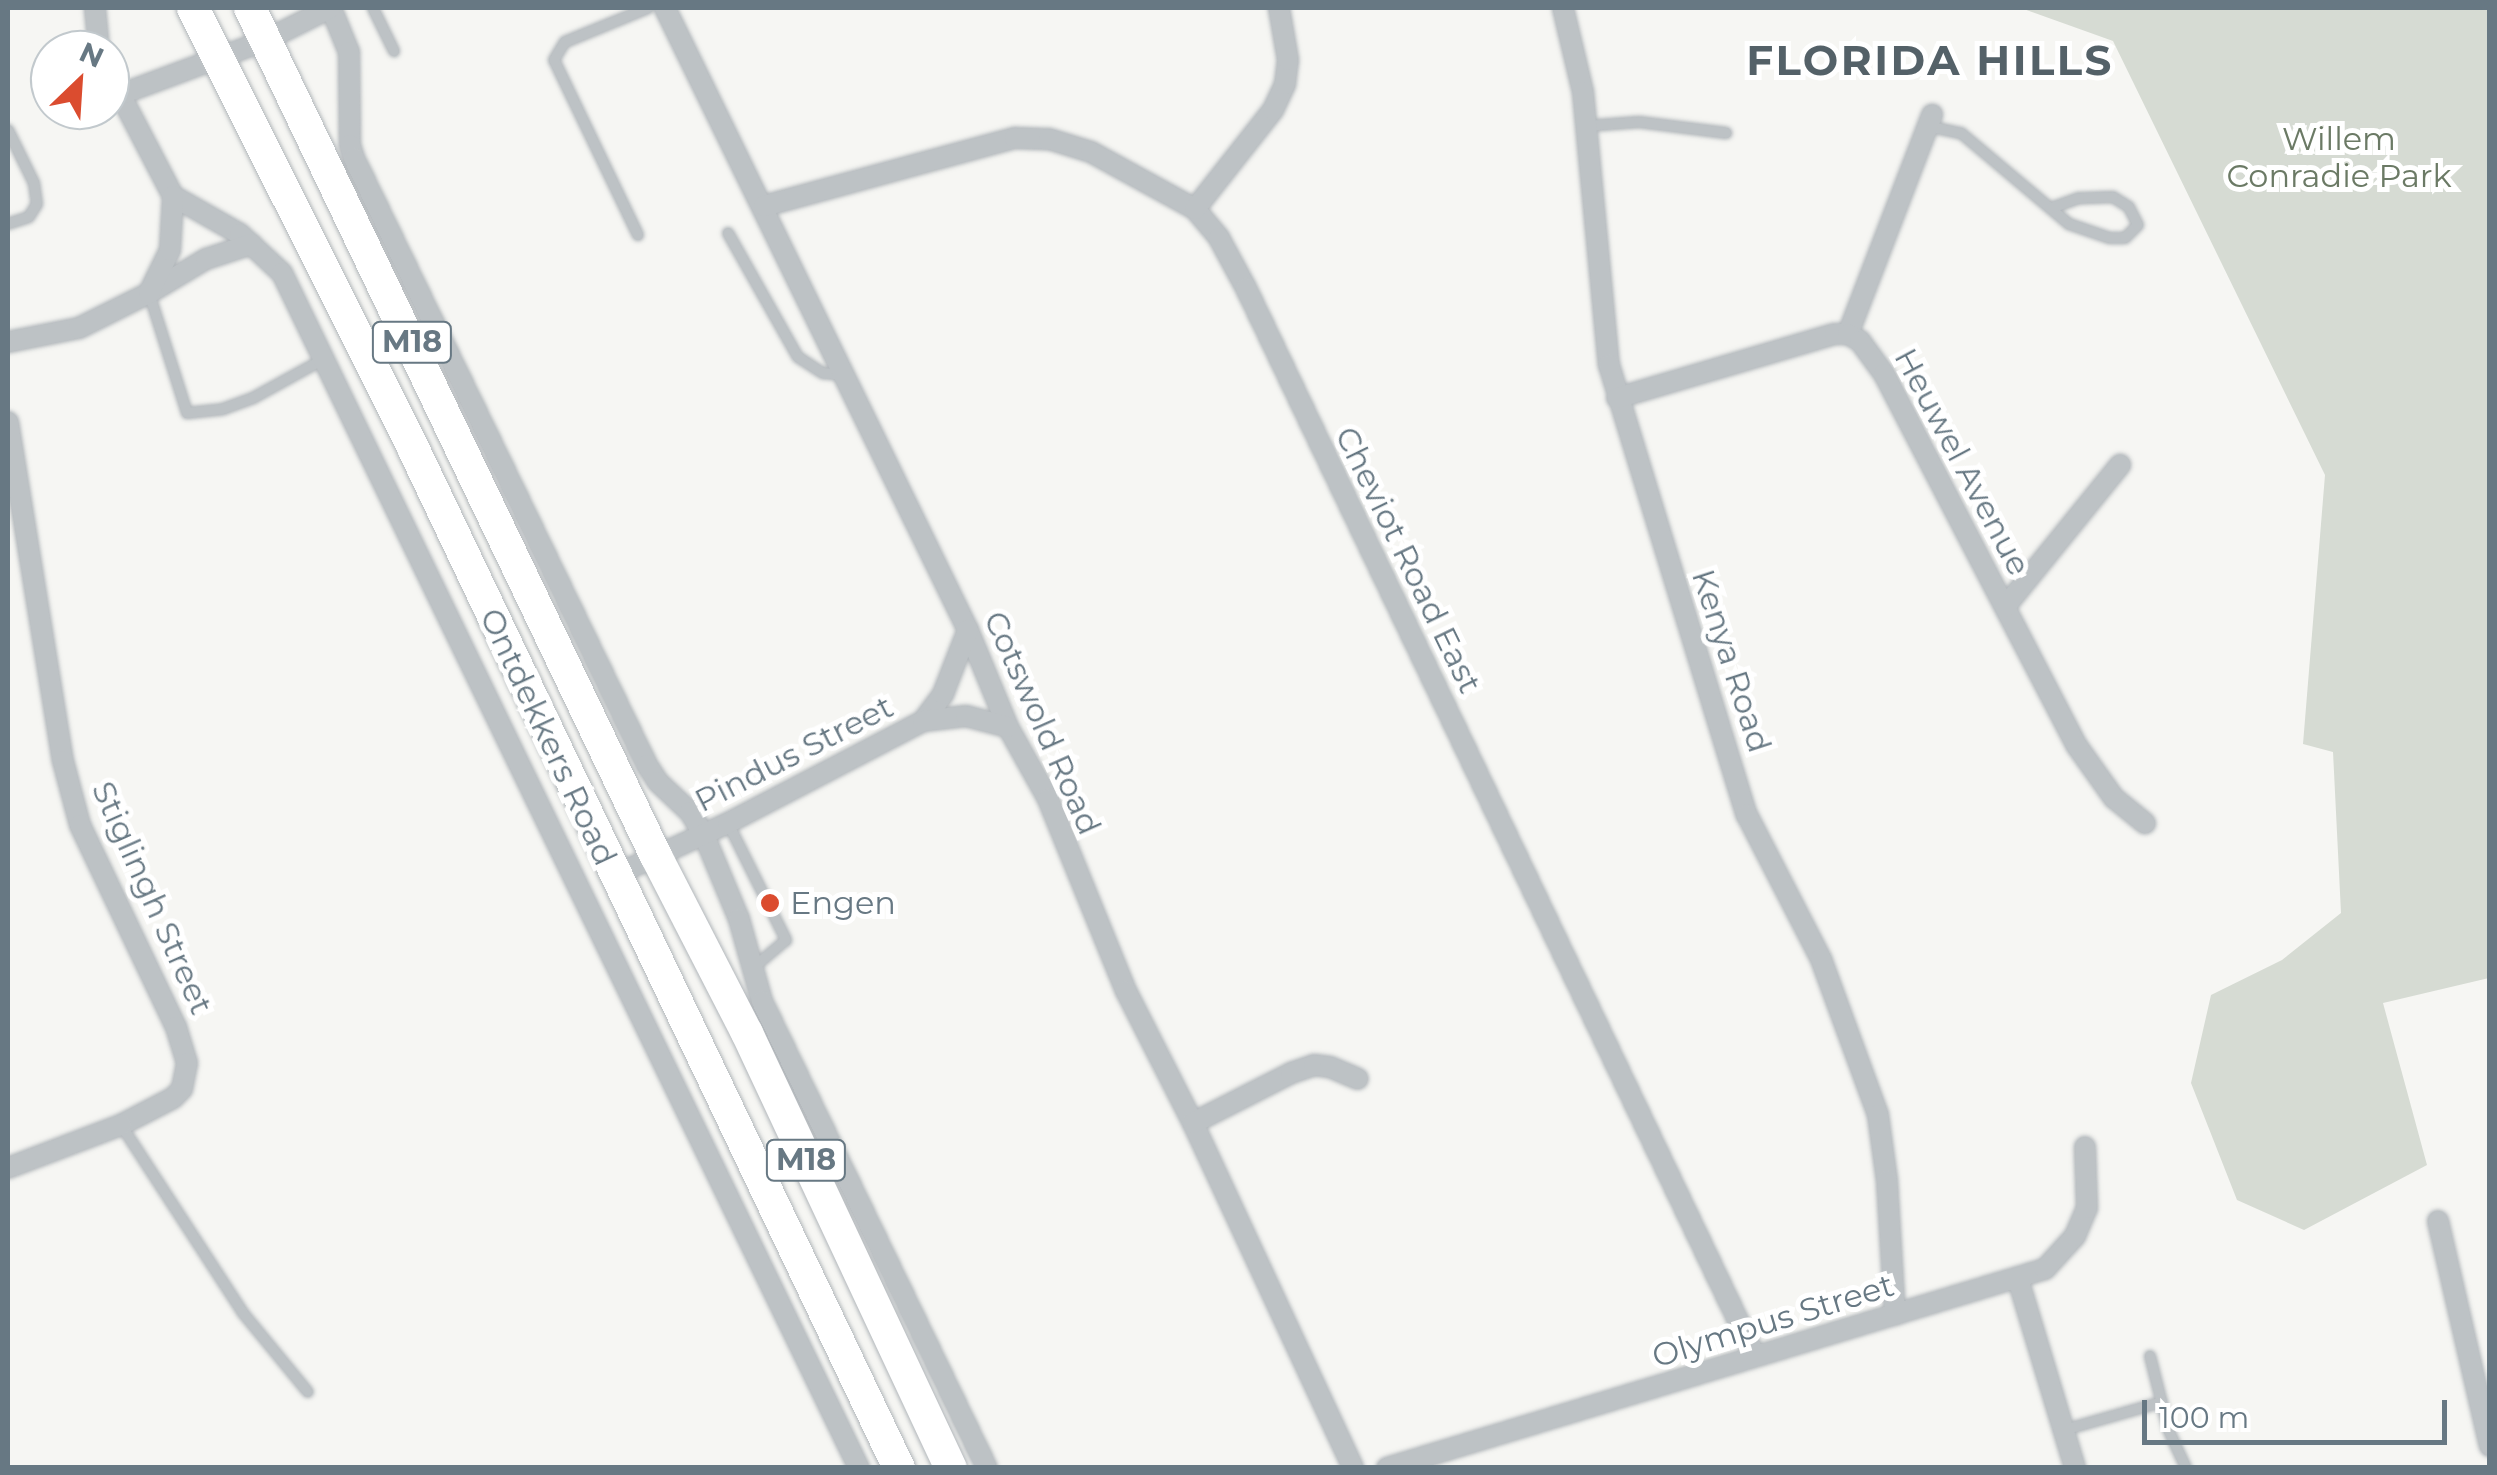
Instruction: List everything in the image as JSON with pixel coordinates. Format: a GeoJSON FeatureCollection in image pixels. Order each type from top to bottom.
{"type":"FeatureCollection","features":[{"type":"Feature","properties":{"kind":"main road","name":"Ontdekkers Road"},"geometry":{"type":"LineString","coordinates":[[192,8],[414,450],[613,876],[899,1468]]}},
{"type":"Feature","properties":{"kind":"main road","name":"Ontdekkers Road"},"geometry":{"type":"LineString","coordinates":[[250,8],[656,856],[747,1033],[951,1468]]}},
{"type":"Feature","properties":{"kind":"street"},"geometry":{"type":"LineString","coordinates":[[130,91],[266,40],[331,8],[349,52],[350,145],[354,158],[647,765],[658,782],[690,812],[704,835],[738,919],[762,1000],[987,1468]]}},
{"type":"Feature","properties":{"kind":"street","name":"Cotswold Road"},"geometry":{"type":"LineString","coordinates":[[665,8],[968,630],[1008,727],[1048,799],[1126,991],[1193,1123],[1353,1468]]}},
{"type":"Feature","properties":{"kind":"street"},"geometry":{"type":"LineString","coordinates":[[1195,209],[1272,110],[1285,84],[1288,60],[1280,8]]}},
{"type":"Feature","properties":{"kind":"street","name":"Kenya Road"},"geometry":{"type":"LineString","coordinates":[[1563,8],[1578,62],[1604,336],[1618,398],[1747,814],[1821,959],[1878,1115],[1886,1163],[1895,1315]]}},
{"type":"Feature","properties":{"kind":"street"},"geometry":{"type":"LineString","coordinates":[[130,116],[173,196],[170,250],[149,293]]}},
{"type":"Feature","properties":{"kind":"street"},"geometry":{"type":"LineString","coordinates":[[1848,334],[1930,120]]}},
{"type":"Feature","properties":{"kind":"street","name":"Cheviot Road East"},"geometry":{"type":"LineString","coordinates":[[764,206],[1015,138],[1050,139],[1091,152],[1195,209],[1220,238],[1754,1356]]}},
{"type":"Feature","properties":{"kind":"street","name":"Ontdekkers Road"},"geometry":{"type":"LineString","coordinates":[[173,196],[252,244],[282,272],[859,1468]]}},
{"type":"Feature","properties":{"kind":"street"},"geometry":{"type":"LineString","coordinates":[[8,342],[78,328],[206,259],[252,244]]}},
{"type":"Feature","properties":{"kind":"street","name":"Heuwel Avenue"},"geometry":{"type":"LineString","coordinates":[[1618,398],[1848,334],[1879,364],[2094,772],[2114,798],[2145,823]]}},
{"type":"Feature","properties":{"kind":"street","name":"Stiglingh Street"},"geometry":{"type":"LineString","coordinates":[[8,422],[64,761],[80,825],[184,1045],[186,1076],[182,1089],[127,1134],[8,1168]]}},
{"type":"Feature","properties":{"kind":"street"},"geometry":{"type":"LineString","coordinates":[[2005,607],[2120,465]]}},
{"type":"Feature","properties":{"kind":"street"},"geometry":{"type":"LineString","coordinates":[[923,721],[943,694],[968,630]]}},
{"type":"Feature","properties":{"kind":"street","name":"Pindus Street"},"geometry":{"type":"LineString","coordinates":[[613,876],[704,835],[923,721],[966,716],[1008,727]]}},
{"type":"Feature","properties":{"kind":"street"},"geometry":{"type":"LineString","coordinates":[[1193,1123],[1290,1072],[1330,1067],[1358,1079]]}},
{"type":"Feature","properties":{"kind":"street","name":"Olympus Street"},"geometry":{"type":"LineString","coordinates":[[1387,1468],[2018,1279],[2055,1262],[2075,1236],[2087,1208],[2085,1147]]}},
{"type":"Feature","properties":{"kind":"street"},"geometry":{"type":"LineString","coordinates":[[2438,1221],[2490,1446]]}},
{"type":"Feature","properties":{"kind":"street"},"geometry":{"type":"LineString","coordinates":[[2018,1279],[2075,1468]]}},
{"type":"Feature","properties":{"kind":"lane"},"geometry":{"type":"LineString","coordinates":[[373,8],[394,51]]}},
{"type":"Feature","properties":{"kind":"lane"},"geometry":{"type":"LineString","coordinates":[[638,235],[554,60],[564,42],[618,13],[648,8]]}},
{"type":"Feature","properties":{"kind":"lane"},"geometry":{"type":"LineString","coordinates":[[1930,120],[1962,133],[2069,224],[2110,238],[2125,238],[2138,225],[2129,207],[2114,198],[2079,198],[2051,208]]}},
{"type":"Feature","properties":{"kind":"lane"},"geometry":{"type":"LineString","coordinates":[[1586,126],[1652,122],[1726,132]]}},
{"type":"Feature","properties":{"kind":"lane"},"geometry":{"type":"LineString","coordinates":[[8,130],[34,184],[37,204],[29,217],[8,224]]}},
{"type":"Feature","properties":{"kind":"lane"},"geometry":{"type":"LineString","coordinates":[[728,233],[798,357],[822,373],[846,375]]}},
{"type":"Feature","properties":{"kind":"lane"},"geometry":{"type":"LineString","coordinates":[[149,293],[187,413],[224,409],[253,398],[322,360]]}},
{"type":"Feature","properties":{"kind":"lane"},"geometry":{"type":"LineString","coordinates":[[728,823],[785,936],[783,944],[753,968]]}},
{"type":"Feature","properties":{"kind":"lane"},"geometry":{"type":"LineString","coordinates":[[127,1134],[243,1313],[308,1392]]}},
{"type":"Feature","properties":{"kind":"lane"},"geometry":{"type":"LineString","coordinates":[[2150,1356],[2186,1468]]}},
{"type":"Feature","properties":{"kind":"lane"},"geometry":{"type":"LineString","coordinates":[[2064,1430],[2162,1402]]}},
{"type":"Feature","properties":{"kind":"green space","name":"Willem Conradie Park"},"geometry":{"type":"Polygon","coordinates":[[[2021,8],[2489,8],[2489,978],[2383,1003],[2427,1165],[2304,1230],[2237,1200],[2191,1083],[2211,995],[2282,960],[2341,913],[2333,752],[2303,744],[2325,475],[2113,41],[2021,8]]]}},
{"type":"Feature","properties":{"kind":"place","name":"Engen"},"geometry":{"type":"Point","coordinates":[770,903]}},
{"type":"Feature","properties":{"kind":"district","name":"FLORIDA HILLS"},"geometry":{"type":"Point","coordinates":[1930,60]}}]}
